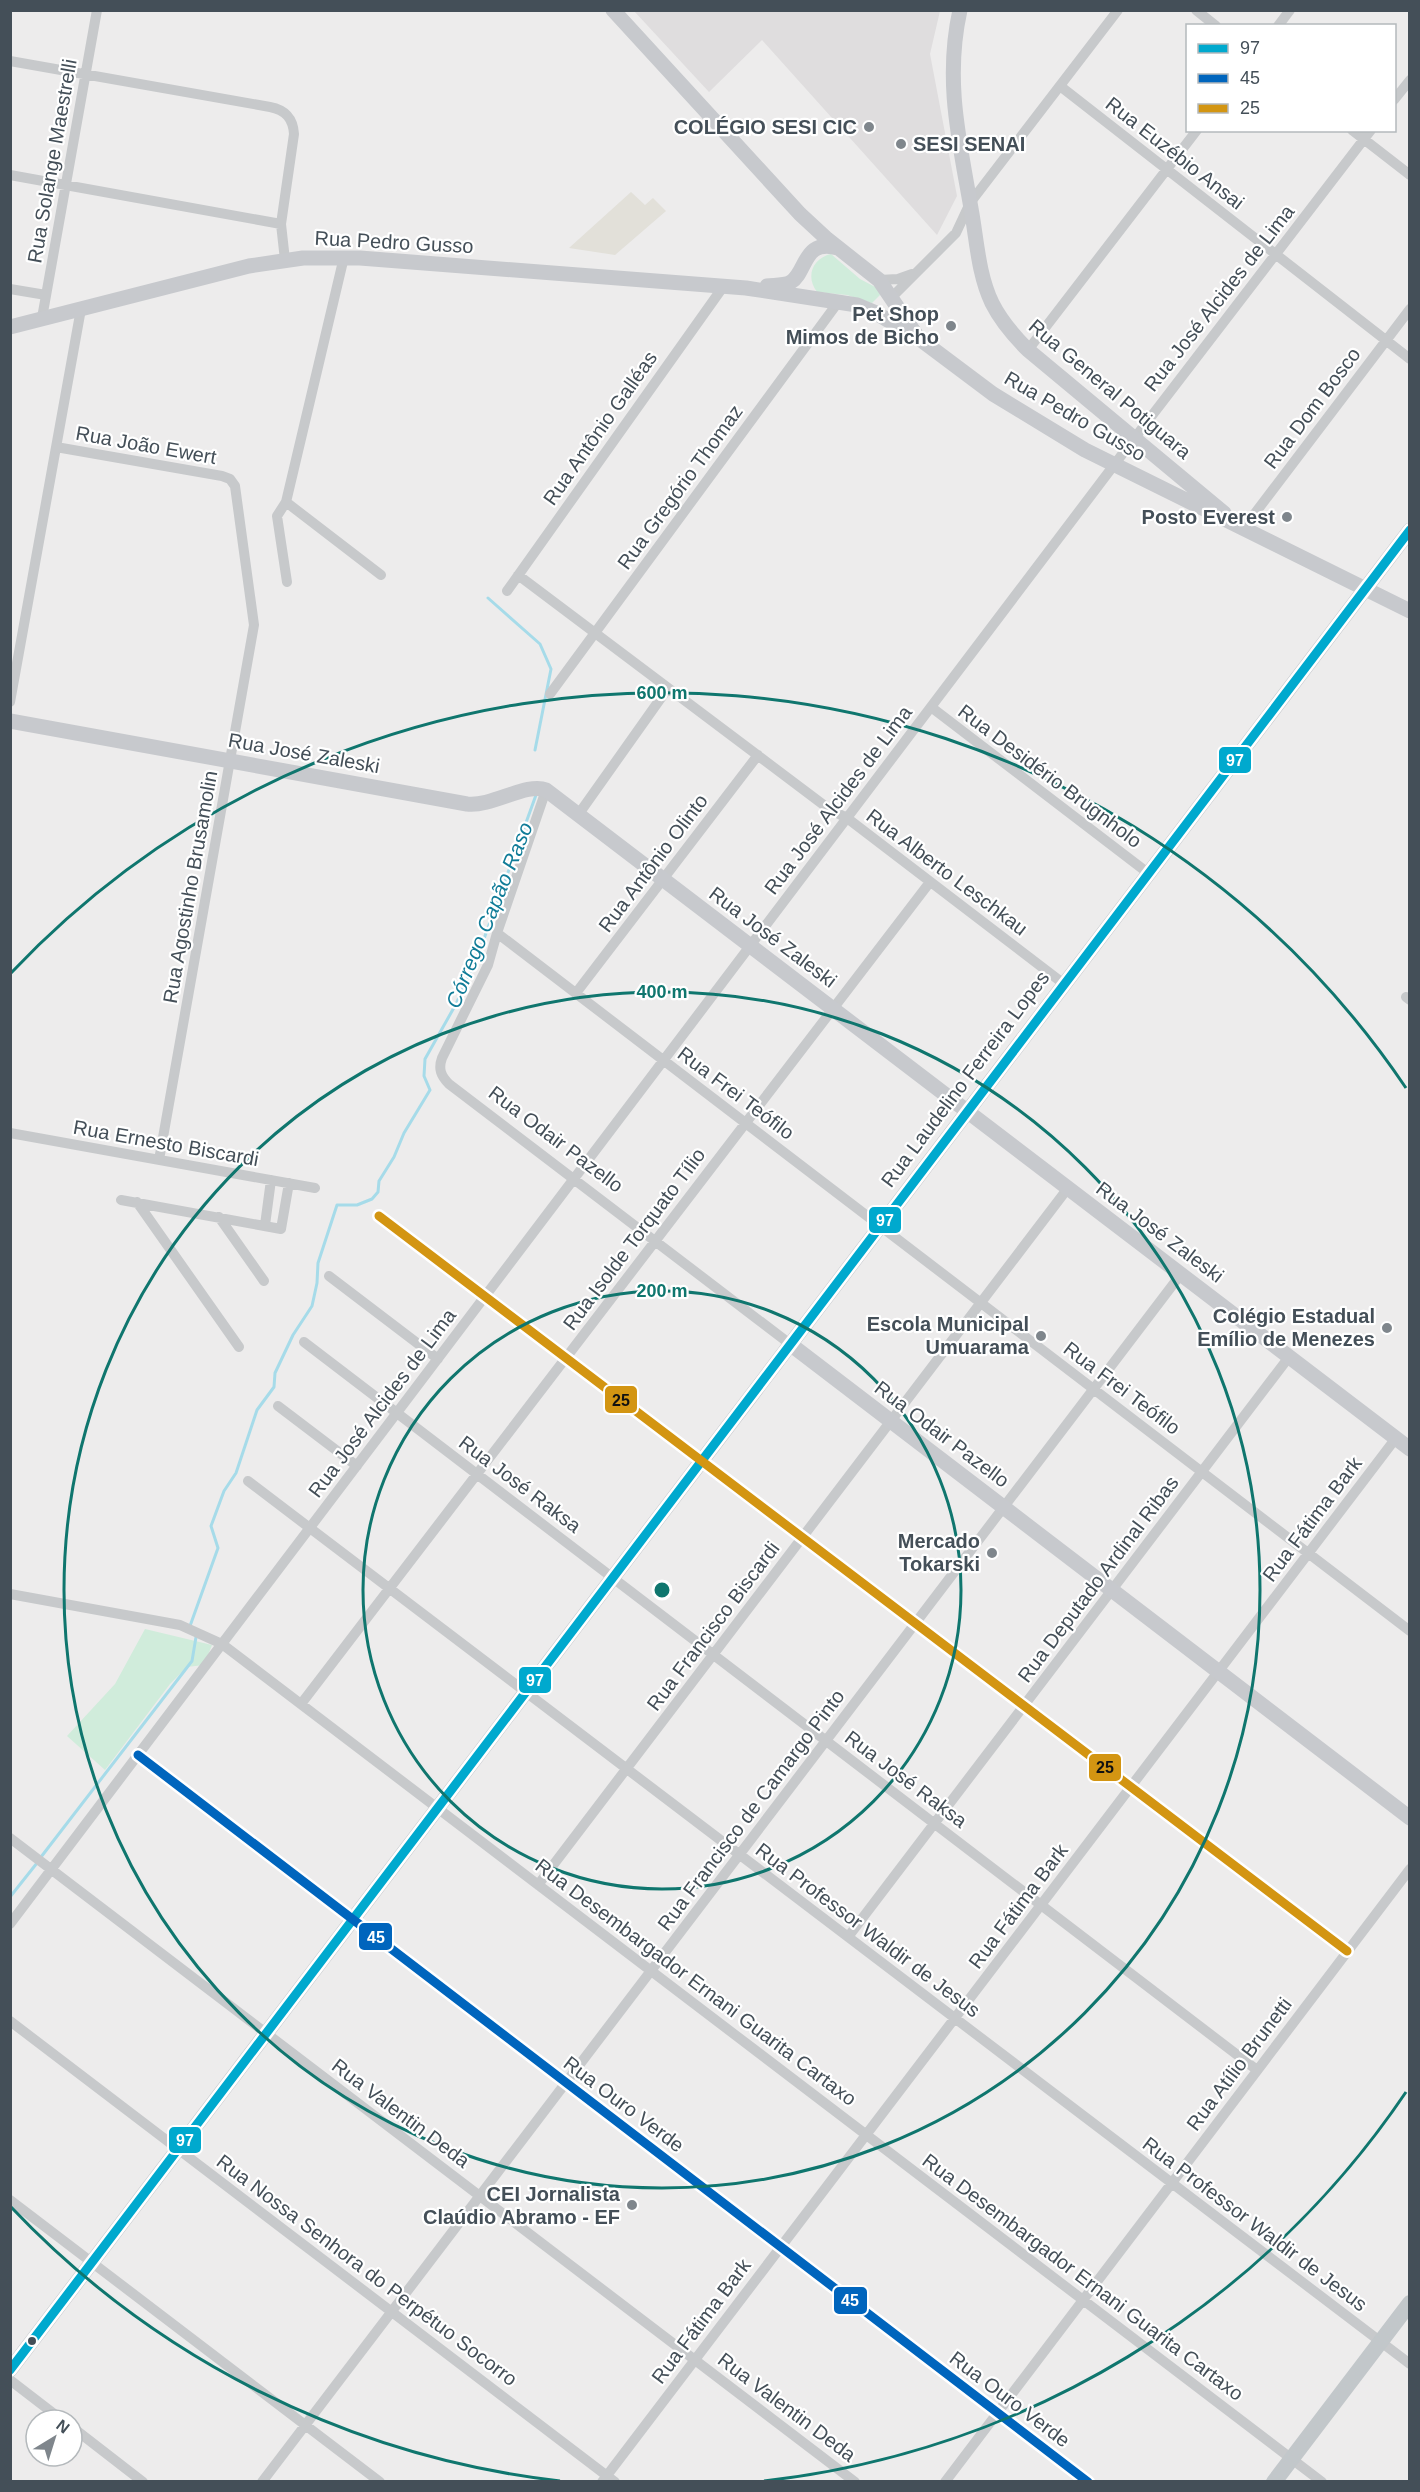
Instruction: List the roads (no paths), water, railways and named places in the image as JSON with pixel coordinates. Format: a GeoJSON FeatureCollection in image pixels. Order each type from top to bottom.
{"type":"FeatureCollection","features":[{"type":"Feature","properties":{"kind":"main road"},"geometry":{"type":"LineString","coordinates":[[1274,2481],[1410,2303]]}},
{"type":"Feature","properties":{"kind":"street","name":"Rua Solange Maestrelli"},"geometry":{"type":"LineString","coordinates":[[42,318],[97,10]]}},
{"type":"Feature","properties":{"kind":"street","name":"Rua Pedro Gusso"},"geometry":{"type":"LineString","coordinates":[[613,10],[801,214],[838,248],[879,279],[921,340]]}},
{"type":"Feature","properties":{"kind":"street","name":"Rua General Potiguara"},"geometry":{"type":"LineString","coordinates":[[960,10],[953,48],[952,85],[970,203],[986,287],[1000,317],[1028,350],[1243,529]]}},
{"type":"Feature","properties":{"kind":"street"},"geometry":{"type":"LineString","coordinates":[[876,313],[886,308],[891,298],[956,233],[970,203],[1118,10]]}},
{"type":"Feature","properties":{"kind":"street"},"geometry":{"type":"LineString","coordinates":[[1196,10],[1214,24]]}},
{"type":"Feature","properties":{"kind":"street"},"geometry":{"type":"LineString","coordinates":[[1280,24],[1290,10]]}},
{"type":"Feature","properties":{"kind":"street"},"geometry":{"type":"LineString","coordinates":[[10,61],[270,107],[288,116],[294,134],[281,224],[285,260]]}},
{"type":"Feature","properties":{"kind":"street"},"geometry":{"type":"LineString","coordinates":[[1396,99],[1410,80]]}},
{"type":"Feature","properties":{"kind":"street","name":"Rua Euzébio Ansai"},"geometry":{"type":"LineString","coordinates":[[1060,86],[1410,359]]}},
{"type":"Feature","properties":{"kind":"street"},"geometry":{"type":"LineString","coordinates":[[1028,350],[1196,132]]}},
{"type":"Feature","properties":{"kind":"street"},"geometry":{"type":"LineString","coordinates":[[1354,132],[1410,175]]}},
{"type":"Feature","properties":{"kind":"street","name":"Rua José Alcides de Lima"},"geometry":{"type":"LineString","coordinates":[[10,1924],[48,1867],[138,1755],[1114,465],[1370,132]]}},
{"type":"Feature","properties":{"kind":"street"},"geometry":{"type":"LineString","coordinates":[[10,175],[281,224]]}},
{"type":"Feature","properties":{"kind":"street"},"geometry":{"type":"LineString","coordinates":[[801,214],[809,238],[807,256],[800,271],[800,286],[806,297]]}},
{"type":"Feature","properties":{"kind":"street"},"geometry":{"type":"LineString","coordinates":[[807,256],[819,248],[832,246],[838,248]]}},
{"type":"Feature","properties":{"kind":"street"},"geometry":{"type":"LineString","coordinates":[[287,582],[278,516],[286,502],[344,257]]}},
{"type":"Feature","properties":{"kind":"street","name":"Rua Pedro Gusso"},"geometry":{"type":"LineString","coordinates":[[10,327],[228,271],[285,260],[344,257],[746,288],[839,301],[876,313],[921,340],[972,380],[1024,415],[1114,465],[1410,611]]}},
{"type":"Feature","properties":{"kind":"street","name":"Rua Pedro Gusso"},"geometry":{"type":"LineString","coordinates":[[746,288],[789,283],[800,271]]}},
{"type":"Feature","properties":{"kind":"street"},"geometry":{"type":"LineString","coordinates":[[879,279],[898,279],[915,273]]}},
{"type":"Feature","properties":{"kind":"street","name":"Rua Antônio Galléas"},"geometry":{"type":"LineString","coordinates":[[507,591],[723,287]]}},
{"type":"Feature","properties":{"kind":"street"},"geometry":{"type":"LineString","coordinates":[[10,289],[46,295]]}},
{"type":"Feature","properties":{"kind":"street","name":"Rua Gregório Thomaz"},"geometry":{"type":"LineString","coordinates":[[550,694],[839,301]]}},
{"type":"Feature","properties":{"kind":"street"},"geometry":{"type":"LineString","coordinates":[[10,702],[81,309]]}},
{"type":"Feature","properties":{"kind":"street","name":"Rua Dom Bosco"},"geometry":{"type":"LineString","coordinates":[[1243,529],[1410,309]]}},
{"type":"Feature","properties":{"kind":"street","name":"Rua João Ewert"},"geometry":{"type":"LineString","coordinates":[[56,447],[230,479]]}},
{"type":"Feature","properties":{"kind":"street","name":"Rua Agostinho Brusamolin"},"geometry":{"type":"LineString","coordinates":[[159,1160],[254,626],[235,486],[230,479]]}},
{"type":"Feature","properties":{"kind":"street"},"geometry":{"type":"LineString","coordinates":[[286,502],[381,574]]}},
{"type":"Feature","properties":{"kind":"street","name":"Rua Laudelino Ferreira Lopes"},"geometry":{"type":"LineString","coordinates":[[10,2370],[1410,531]]}},
{"type":"Feature","properties":{"kind":"street","name":"Rua Alberto Leschkau"},"geometry":{"type":"LineString","coordinates":[[518,575],[829,809],[847,818],[1064,984]]}},
{"type":"Feature","properties":{"kind":"street"},"geometry":{"type":"LineString","coordinates":[[578,815],[668,688]]}},
{"type":"Feature","properties":{"kind":"street","name":"Rua Desidério Brugnholo"},"geometry":{"type":"LineString","coordinates":[[931,707],[1148,873]]}},
{"type":"Feature","properties":{"kind":"street","name":"Rua José Zaleski"},"geometry":{"type":"LineString","coordinates":[[10,721],[473,805],[490,803],[531,789],[546,790],[1410,1449]]}},
{"type":"Feature","properties":{"kind":"street","name":"Rua Antônio Olinto"},"geometry":{"type":"LineString","coordinates":[[576,993],[758,755]]}},
{"type":"Feature","properties":{"kind":"street"},"geometry":{"type":"LineString","coordinates":[[497,933],[546,790]]}},
{"type":"Feature","properties":{"kind":"street","name":"Rua Isolde Torquato Tílio"},"geometry":{"type":"LineString","coordinates":[[301,1704],[930,882]]}},
{"type":"Feature","properties":{"kind":"street","name":"Rua Frei Teófilo"},"geometry":{"type":"LineString","coordinates":[[497,933],[1410,1631]]}},
{"type":"Feature","properties":{"kind":"street","name":"Rua Odair Pazello"},"geometry":{"type":"LineString","coordinates":[[497,933],[488,965],[440,1065],[441,1073],[449,1084],[1410,1818]]}},
{"type":"Feature","properties":{"kind":"street","name":"Rua Ernesto Biscardi"},"geometry":{"type":"LineString","coordinates":[[10,1133],[315,1188]]}},
{"type":"Feature","properties":{"kind":"street"},"geometry":{"type":"LineString","coordinates":[[265,1226],[271,1180]]}},
{"type":"Feature","properties":{"kind":"street"},"geometry":{"type":"LineString","coordinates":[[121,1200],[281,1228],[289,1183]]}},
{"type":"Feature","properties":{"kind":"street","name":"Rua Francisco Biscardi"},"geometry":{"type":"LineString","coordinates":[[538,1885],[1068,1188]]}},
{"type":"Feature","properties":{"kind":"street"},"geometry":{"type":"LineString","coordinates":[[137,1202],[239,1347]]}},
{"type":"Feature","properties":{"kind":"street"},"geometry":{"type":"LineString","coordinates":[[379,1216],[1347,1952]]}},
{"type":"Feature","properties":{"kind":"street"},"geometry":{"type":"LineString","coordinates":[[219,1217],[264,1281]]}},
{"type":"Feature","properties":{"kind":"street","name":"Rua Francisco de Camargo Pinto"},"geometry":{"type":"LineString","coordinates":[[262,2481],[1181,1274]]}},
{"type":"Feature","properties":{"kind":"street"},"geometry":{"type":"LineString","coordinates":[[329,1276],[438,1359]]}},
{"type":"Feature","properties":{"kind":"street","name":"Rua José Raksa"},"geometry":{"type":"LineString","coordinates":[[304,1342],[1257,2070]]}},
{"type":"Feature","properties":{"kind":"street","name":"Rua Deputado Ardinal Ribas"},"geometry":{"type":"LineString","coordinates":[[848,1937],[1289,1357]]}},
{"type":"Feature","properties":{"kind":"street"},"geometry":{"type":"LineString","coordinates":[[278,1406],[357,1466]]}},
{"type":"Feature","properties":{"kind":"street","name":"Rua Fátima Bark"},"geometry":{"type":"LineString","coordinates":[[608,2479],[695,2360],[1396,1438]]}},
{"type":"Feature","properties":{"kind":"street","name":"Rua Professor Waldir de Jesus"},"geometry":{"type":"LineString","coordinates":[[248,1481],[1410,2364]]}},
{"type":"Feature","properties":{"kind":"street","name":"Rua Desembargador Ernani Guarita Cartaxo"},"geometry":{"type":"LineString","coordinates":[[10,1594],[180,1625],[222,1644],[1322,2481]]}},
{"type":"Feature","properties":{"kind":"street","name":"Rua Ouro Verde"},"geometry":{"type":"LineString","coordinates":[[138,1755],[1088,2481]]}},
{"type":"Feature","properties":{"kind":"street","name":"Rua Valentin Deda"},"geometry":{"type":"LineString","coordinates":[[10,1838],[855,2481]]}},
{"type":"Feature","properties":{"kind":"street","name":"Rua Atílio Brunetti"},"geometry":{"type":"LineString","coordinates":[[945,2481],[1410,1869]]}},
{"type":"Feature","properties":{"kind":"street","name":"Rua Nossa Senhora do Perpétuo Socorro"},"geometry":{"type":"LineString","coordinates":[[10,2021],[392,2311],[608,2479]]}},
{"type":"Feature","properties":{"kind":"street"},"geometry":{"type":"LineString","coordinates":[[10,2200],[380,2481]]}},
{"type":"Feature","properties":{"kind":"street"},"geometry":{"type":"LineString","coordinates":[[10,2380],[46,2408]]}},
{"type":"Feature","properties":{"kind":"street"},"geometry":{"type":"LineString","coordinates":[[84,2436],[143,2481]]}},
{"type":"Feature","properties":{"kind":"waterway","name":"Córrego Capão Raso"},"geometry":{"type":"LineString","coordinates":[[488,598],[540,644],[551,669],[535,750]]}},
{"type":"Feature","properties":{"kind":"waterway","name":"Córrego Capão Raso"},"geometry":{"type":"LineString","coordinates":[[190,1626],[218,1548],[211,1526],[224,1491],[236,1473],[257,1410],[274,1387],[275,1373],[293,1335],[312,1306],[318,1263],[337,1205],[357,1205],[372,1199],[378,1192],[379,1181],[430,1090],[424,1076],[425,1059],[456,1004],[481,947],[536,795]]}},
{"type":"Feature","properties":{"kind":"waterway","name":"Córrego Capão Raso"},"geometry":{"type":"LineString","coordinates":[[41,1857],[192,1661],[196,1637]]}},
{"type":"Feature","properties":{"kind":"waterway","name":"Córrego Capão Raso"},"geometry":{"type":"LineString","coordinates":[[10,1897],[37,1863]]}},
{"type":"Feature","properties":{"kind":"place","name":"COLÉGIO SESI CIC"},"geometry":{"type":"Point","coordinates":[869,127]}},
{"type":"Feature","properties":{"kind":"place","name":"SESI SENAI"},"geometry":{"type":"Point","coordinates":[901,144]}},
{"type":"Feature","properties":{"kind":"place","name":"Pet Shop Mimos de Bicho"},"geometry":{"type":"Point","coordinates":[951,326]}},
{"type":"Feature","properties":{"kind":"place","name":"Posto Everest"},"geometry":{"type":"Point","coordinates":[1287,517]}},
{"type":"Feature","properties":{"kind":"place","name":"Colégio Estadual Emílio de Menezes"},"geometry":{"type":"Point","coordinates":[1387,1328]}},
{"type":"Feature","properties":{"kind":"place","name":"Escola Municipal Umuarama"},"geometry":{"type":"Point","coordinates":[1041,1336]}},
{"type":"Feature","properties":{"kind":"place","name":"Mercado Tokarski"},"geometry":{"type":"Point","coordinates":[992,1553]}},
{"type":"Feature","properties":{"kind":"place","name":"CEI Jornalista Claúdio Abramo - EF"},"geometry":{"type":"Point","coordinates":[632,2205]}}]}
